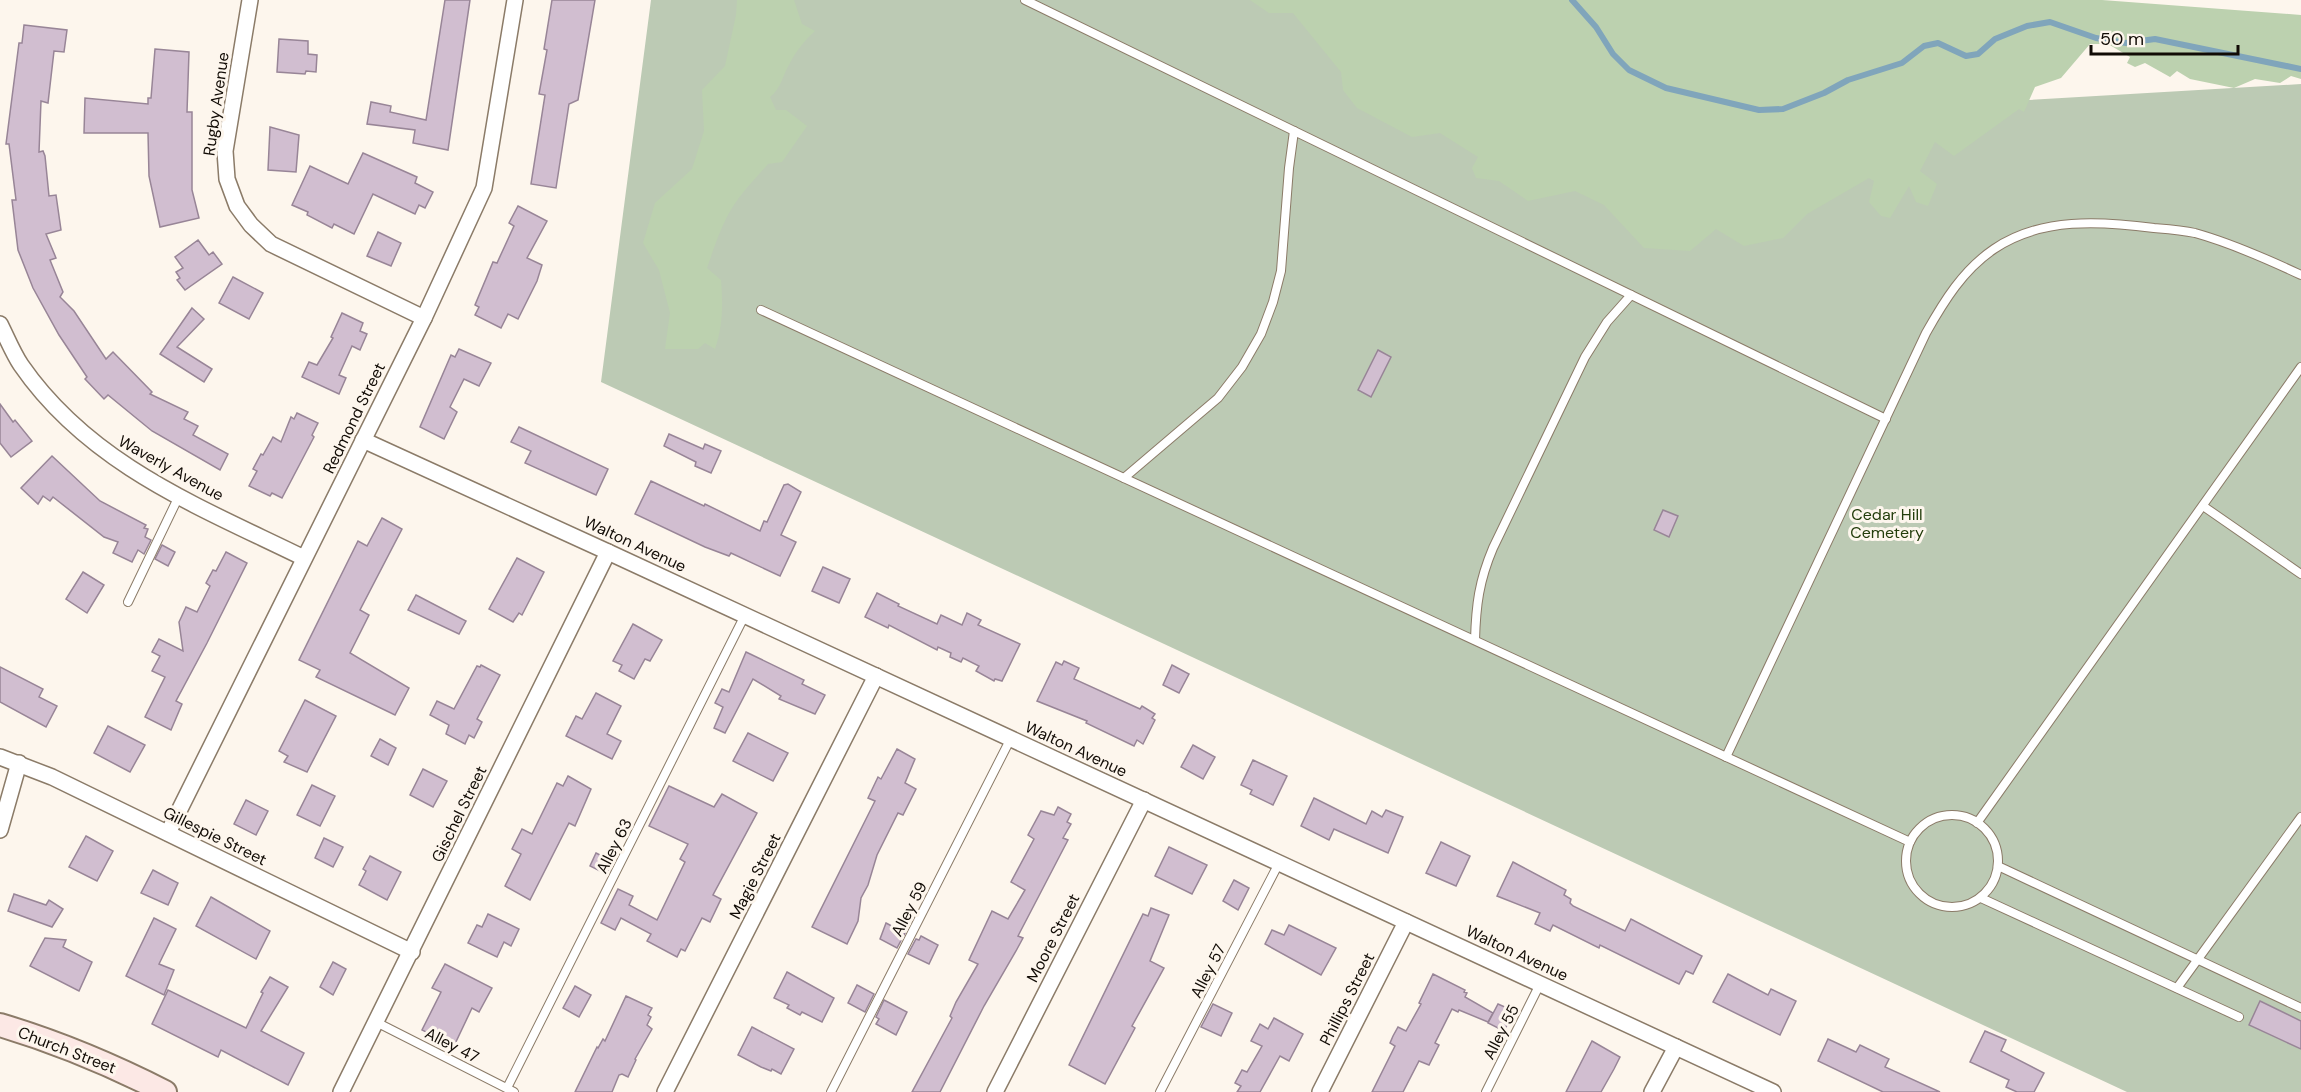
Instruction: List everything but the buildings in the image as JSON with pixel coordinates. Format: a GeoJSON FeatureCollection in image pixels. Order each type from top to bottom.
{"type":"FeatureCollection","features":[{"type":"Feature","properties":{"kind":"main road","name":"Church Street"},"geometry":{"type":"LineString","coordinates":[[0,1025],[51,1041],[126,1072],[165,1092]]}},
{"type":"Feature","properties":{"kind":"street","name":"Rugby Avenue"},"geometry":{"type":"LineString","coordinates":[[250,0],[225,151],[227,179],[237,206],[251,225],[271,244],[424,318]]}},
{"type":"Feature","properties":{"kind":"street","name":"Redmond Street"},"geometry":{"type":"LineString","coordinates":[[168,833],[424,318],[484,188],[515,0]]}},
{"type":"Feature","properties":{"kind":"street","name":"Waverly Avenue"},"geometry":{"type":"LineString","coordinates":[[0,324],[20,364],[63,414],[97,446],[137,473],[179,496],[304,558]]}},
{"type":"Feature","properties":{"kind":"street","name":"Walton Avenue"},"geometry":{"type":"LineString","coordinates":[[363,440],[1773,1092]]}},
{"type":"Feature","properties":{"kind":"street","name":"Gischel Street"},"geometry":{"type":"LineString","coordinates":[[341,1092],[608,552]]}},
{"type":"Feature","properties":{"kind":"street","name":"Magie Street"},"geometry":{"type":"LineString","coordinates":[[665,1092],[876,676]]}},
{"type":"Feature","properties":{"kind":"street","name":"Gillespie Street"},"geometry":{"type":"LineString","coordinates":[[0,757],[168,833],[412,952]]}},
{"type":"Feature","properties":{"kind":"street"},"geometry":{"type":"LineString","coordinates":[[0,830],[19,764]]}},
{"type":"Feature","properties":{"kind":"street","name":"Moore Street"},"geometry":{"type":"LineString","coordinates":[[995,1092],[1144,800]]}},
{"type":"Feature","properties":{"kind":"street","name":"Phillips Street"},"geometry":{"type":"LineString","coordinates":[[1320,1092],[1406,922]]}},
{"type":"Feature","properties":{"kind":"street"},"geometry":{"type":"LineString","coordinates":[[1653,1092],[1676,1047]]}},
{"type":"Feature","properties":{"kind":"lane"},"geometry":{"type":"LineString","coordinates":[[1025,0],[1886,419]]}},
{"type":"Feature","properties":{"kind":"lane"},"geometry":{"type":"LineString","coordinates":[[1124,478],[1218,398],[1242,367],[1261,333],[1273,302],[1281,271],[1294,131]]}},
{"type":"Feature","properties":{"kind":"lane"},"geometry":{"type":"LineString","coordinates":[[1726,757],[1926,333],[1945,299],[1979,261],[1996,248],[2026,233],[2064,224],[2110,222],[2194,233],[2248,252],[2301,275]]}},
{"type":"Feature","properties":{"kind":"lane"},"geometry":{"type":"LineString","coordinates":[[1475,640],[1477,600],[1483,573],[1493,548],[1585,357],[1607,322],[1631,295]]}},
{"type":"Feature","properties":{"kind":"lane"},"geometry":{"type":"LineString","coordinates":[[761,310],[1910,842]]}},
{"type":"Feature","properties":{"kind":"lane"},"geometry":{"type":"LineString","coordinates":[[1977,823],[2301,367]]}},
{"type":"Feature","properties":{"kind":"lane"},"geometry":{"type":"LineString","coordinates":[[128,602],[179,496]]}},
{"type":"Feature","properties":{"kind":"lane"},"geometry":{"type":"LineString","coordinates":[[2203,506],[2301,574]]}},
{"type":"Feature","properties":{"kind":"lane","name":"Alley 63"},"geometry":{"type":"LineString","coordinates":[[511,1090],[745,615]]}},
{"type":"Feature","properties":{"kind":"lane","name":"Alley 59"},"geometry":{"type":"LineString","coordinates":[[831,1092],[1011,738]]}},
{"type":"Feature","properties":{"kind":"lane"},"geometry":{"type":"LineString","coordinates":[[1950,815],[1964,816],[1977,823],[1988,832],[1996,845],[1998,867],[1991,887],[1981,898],[1969,905],[1954,908],[1940,906],[1926,900],[1916,890],[1909,877],[1906,863],[1910,842],[1923,825],[1936,818],[1950,815]]}},
{"type":"Feature","properties":{"kind":"lane"},"geometry":{"type":"LineString","coordinates":[[2177,988],[2301,817]]}},
{"type":"Feature","properties":{"kind":"lane","name":"Alley 57"},"geometry":{"type":"LineString","coordinates":[[1161,1092],[1279,863]]}},
{"type":"Feature","properties":{"kind":"lane"},"geometry":{"type":"LineString","coordinates":[[1998,867],[2301,1008]]}},
{"type":"Feature","properties":{"kind":"lane"},"geometry":{"type":"LineString","coordinates":[[1981,898],[2239,1017]]}},
{"type":"Feature","properties":{"kind":"lane","name":"Alley 55"},"geometry":{"type":"LineString","coordinates":[[1486,1092],[1540,984]]}},
{"type":"Feature","properties":{"kind":"lane","name":"Alley 47"},"geometry":{"type":"LineString","coordinates":[[376,1022],[511,1090]]}},
{"type":"Feature","properties":{"kind":"green space","name":"Cedar Hill Cemetery"},"geometry":{"type":"Polygon","coordinates":[[[651,0],[1463,0],[1636,123],[2301,84],[2301,1092],[2127,1092],[601,382],[651,0]]]}},
{"type":"Feature","properties":{"kind":"green space"},"geometry":{"type":"Polygon","coordinates":[[[737,0],[794,0],[802,24],[815,31],[798,50],[779,86],[770,97],[776,110],[786,110],[807,126],[782,162],[768,164],[745,191],[732,208],[721,230],[707,268],[721,280],[722,314],[715,349],[705,343],[698,349],[665,349],[670,313],[659,270],[643,243],[655,203],[692,169],[704,131],[702,90],[725,66],[737,0]]]}},
{"type":"Feature","properties":{"kind":"green space"},"geometry":{"type":"Polygon","coordinates":[[[1250,0],[2102,0],[2301,15],[2301,79],[2291,76],[2280,83],[2255,79],[2234,88],[2190,79],[2177,71],[2170,77],[2145,63],[2135,67],[2127,63],[2130,57],[2108,44],[2090,44],[2061,78],[2035,87],[2024,112],[2019,109],[1954,156],[1935,142],[1920,171],[1937,184],[1928,206],[1916,202],[1909,186],[1890,218],[1881,216],[1869,202],[1874,181],[1869,178],[1807,214],[1783,238],[1744,246],[1716,229],[1690,251],[1644,248],[1604,205],[1575,191],[1528,201],[1499,181],[1476,178],[1472,168],[1478,157],[1440,133],[1412,137],[1357,108],[1343,90],[1341,72],[1293,13],[1269,13],[1250,0]]]}},
{"type":"Feature","properties":{"kind":"waterway"},"geometry":{"type":"LineString","coordinates":[[1572,0],[1596,27],[1613,54],[1629,70],[1666,88],[1759,110],[1783,109],[1824,93],[1848,80],[1902,63],[1924,46],[1938,43],[1966,56],[1978,54],[1995,39],[2027,26],[2050,22],[2096,38],[2126,43],[2155,39],[2301,69]]}}]}
